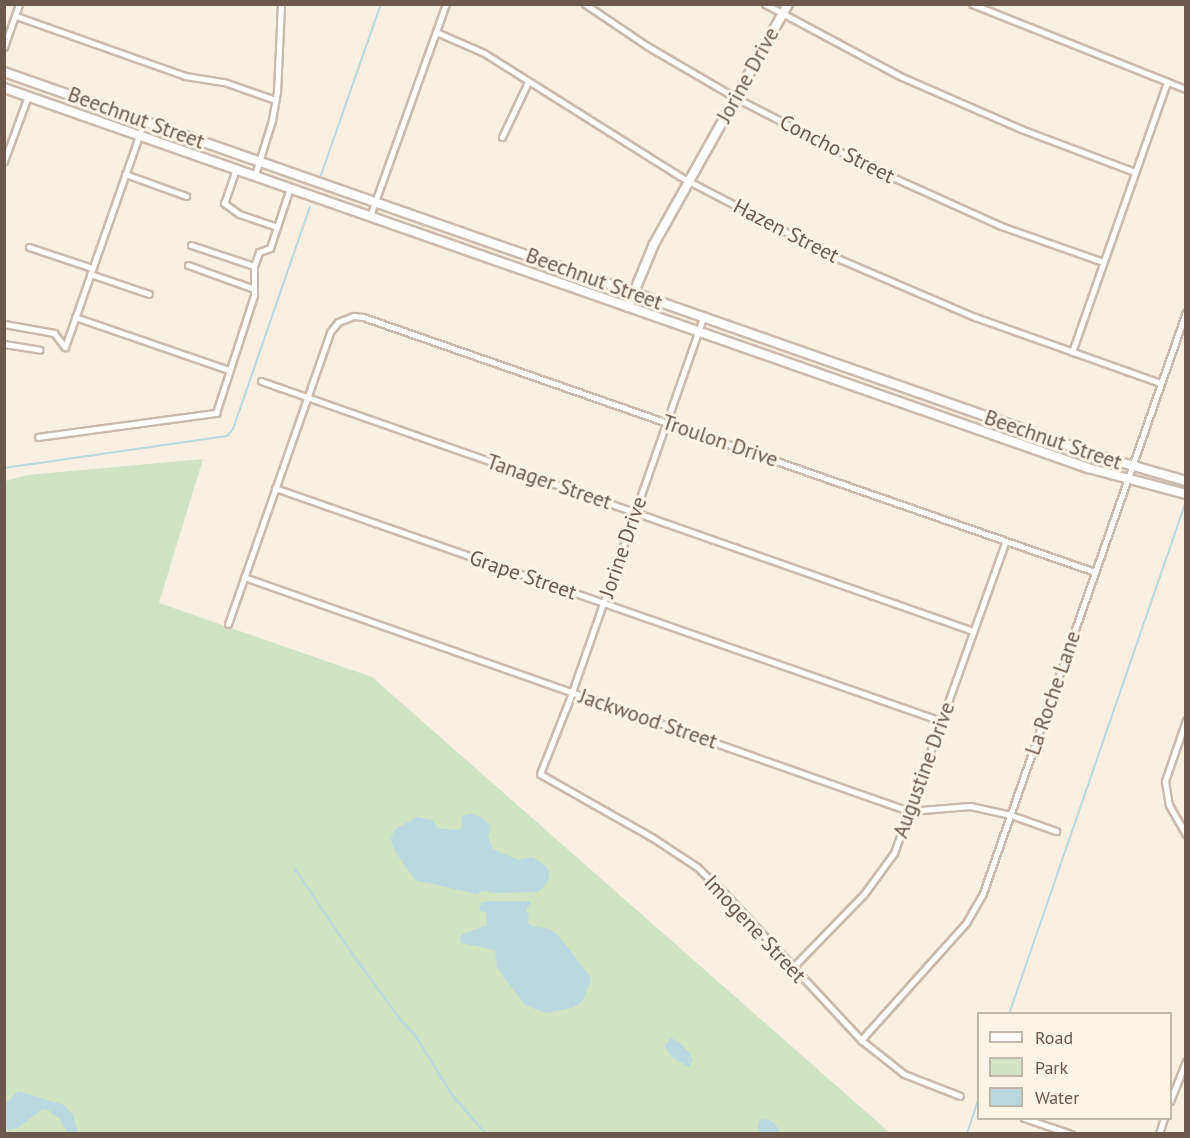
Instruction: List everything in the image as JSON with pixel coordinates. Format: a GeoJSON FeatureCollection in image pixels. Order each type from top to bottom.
{"type":"FeatureCollection","features":[{"type":"Feature","properties":{"kind":"main road","name":"Jorine Drive"},"geometry":{"type":"LineString","coordinates":[[628,307],[654,244],[788,4]]}},
{"type":"Feature","properties":{"kind":"main road","name":"Beechnut Street"},"geometry":{"type":"LineString","coordinates":[[4,72],[842,367],[1132,467],[1185,481]]}},
{"type":"Feature","properties":{"kind":"main road","name":"Beechnut Street"},"geometry":{"type":"LineString","coordinates":[[4,88],[991,434],[1127,480],[1185,494]]}},
{"type":"Feature","properties":{"kind":"main road"},"geometry":{"type":"LineString","coordinates":[[45,102],[50,88]]}},
{"type":"Feature","properties":{"kind":"main road"},"geometry":{"type":"LineString","coordinates":[[499,261],[504,247]]}},
{"type":"Feature","properties":{"kind":"main road"},"geometry":{"type":"LineString","coordinates":[[837,380],[842,367]]}},
{"type":"Feature","properties":{"kind":"main road"},"geometry":{"type":"LineString","coordinates":[[991,434],[996,420]]}},
{"type":"Feature","properties":{"kind":"street"},"geometry":{"type":"LineString","coordinates":[[4,47],[19,4]]}},
{"type":"Feature","properties":{"kind":"street"},"geometry":{"type":"LineString","coordinates":[[255,176],[275,100],[281,4]]}},
{"type":"Feature","properties":{"kind":"street"},"geometry":{"type":"LineString","coordinates":[[370,216],[446,4]]}},
{"type":"Feature","properties":{"kind":"street","name":"Concho Street"},"geometry":{"type":"LineString","coordinates":[[585,4],[647,46],[736,98],[888,176],[1001,226],[1103,262]]}},
{"type":"Feature","properties":{"kind":"street"},"geometry":{"type":"LineString","coordinates":[[765,4],[902,77],[1021,129],[1135,172]]}},
{"type":"Feature","properties":{"kind":"street"},"geometry":{"type":"LineString","coordinates":[[972,4],[1185,89]]}},
{"type":"Feature","properties":{"kind":"street"},"geometry":{"type":"LineString","coordinates":[[16,15],[185,76],[224,82],[275,100]]}},
{"type":"Feature","properties":{"kind":"street","name":"Hazen Street"},"geometry":{"type":"LineString","coordinates":[[436,32],[484,53],[688,181],[830,255],[975,316],[1160,383]]}},
{"type":"Feature","properties":{"kind":"street"},"geometry":{"type":"LineString","coordinates":[[502,137],[528,82]]}},
{"type":"Feature","properties":{"kind":"street"},"geometry":{"type":"LineString","coordinates":[[1072,352],[1167,82]]}},
{"type":"Feature","properties":{"kind":"street"},"geometry":{"type":"LineString","coordinates":[[4,161],[28,96]]}},
{"type":"Feature","properties":{"kind":"street"},"geometry":{"type":"LineString","coordinates":[[4,324],[54,333],[65,347],[144,121]]}},
{"type":"Feature","properties":{"kind":"street"},"geometry":{"type":"LineString","coordinates":[[236,169],[224,203],[239,214],[277,227]]}},
{"type":"Feature","properties":{"kind":"street"},"geometry":{"type":"LineString","coordinates":[[125,174],[186,196]]}},
{"type":"Feature","properties":{"kind":"street"},"geometry":{"type":"LineString","coordinates":[[38,437],[216,413],[254,289],[254,266],[259,252],[270,248],[290,188]]}},
{"type":"Feature","properties":{"kind":"street"},"geometry":{"type":"LineString","coordinates":[[191,245],[254,266]]}},
{"type":"Feature","properties":{"kind":"street"},"geometry":{"type":"LineString","coordinates":[[30,247],[149,294]]}},
{"type":"Feature","properties":{"kind":"street"},"geometry":{"type":"LineString","coordinates":[[188,265],[254,289]]}},
{"type":"Feature","properties":{"kind":"street","name":"La Roche Lane"},"geometry":{"type":"LineString","coordinates":[[861,1040],[975,910],[1011,815],[1185,312]]}},
{"type":"Feature","properties":{"kind":"street"},"geometry":{"type":"LineString","coordinates":[[75,317],[229,370]]}},
{"type":"Feature","properties":{"kind":"street","name":"Troulon Drive"},"geometry":{"type":"LineString","coordinates":[[307,397],[330,332],[345,318],[363,317],[1095,572]]}},
{"type":"Feature","properties":{"kind":"street","name":"Jorine Drive"},"geometry":{"type":"LineString","coordinates":[[540,774],[572,693],[703,318]]}},
{"type":"Feature","properties":{"kind":"street"},"geometry":{"type":"LineString","coordinates":[[4,344],[40,350]]}},
{"type":"Feature","properties":{"kind":"street","name":"Tanager Street"},"geometry":{"type":"LineString","coordinates":[[261,381],[973,632]]}},
{"type":"Feature","properties":{"kind":"street"},"geometry":{"type":"LineString","coordinates":[[228,624],[307,397]]}},
{"type":"Feature","properties":{"kind":"street","name":"Grape Street"},"geometry":{"type":"LineString","coordinates":[[275,488],[941,721]]}},
{"type":"Feature","properties":{"kind":"street","name":"Augustine Drive"},"geometry":{"type":"LineString","coordinates":[[792,968],[864,894],[889,862],[1006,541]]}},
{"type":"Feature","properties":{"kind":"street","name":"Jackwood Street"},"geometry":{"type":"LineString","coordinates":[[244,577],[909,811],[968,806],[1011,815],[1056,831]]}},
{"type":"Feature","properties":{"kind":"street"},"geometry":{"type":"LineString","coordinates":[[1185,720],[1165,781],[1169,805],[1185,834]]}},
{"type":"Feature","properties":{"kind":"street","name":"Imogene Street"},"geometry":{"type":"LineString","coordinates":[[540,774],[654,838],[697,867],[861,1040],[904,1074],[960,1096]]}},
{"type":"Feature","properties":{"kind":"street"},"geometry":{"type":"LineString","coordinates":[[1172,1096],[1185,1061]]}},
{"type":"Feature","properties":{"kind":"street"},"geometry":{"type":"LineString","coordinates":[[1027,1120],[1071,1134]]}},
{"type":"Feature","properties":{"kind":"green space"},"geometry":{"type":"Polygon","coordinates":[[[203,459],[159,603],[372,677],[890,1133],[5,1134],[5,481],[28,475],[203,459]]]}},
{"type":"Feature","properties":{"kind":"water"},"geometry":{"type":"Polygon","coordinates":[[[471,814],[483,818],[491,826],[488,836],[493,849],[518,860],[532,857],[545,865],[549,871],[549,878],[543,888],[537,892],[483,891],[476,894],[415,880],[394,850],[391,839],[394,830],[417,817],[432,820],[438,828],[455,830],[462,828],[461,816],[471,814]]]}},
{"type":"Feature","properties":{"kind":"water"},"geometry":{"type":"Polygon","coordinates":[[[527,901],[531,903],[526,909],[529,916],[527,922],[532,926],[550,929],[559,936],[589,975],[591,981],[582,1002],[572,1008],[546,1013],[525,1005],[497,968],[495,950],[461,943],[460,937],[463,934],[487,925],[486,912],[479,911],[481,903],[527,901]]]}},
{"type":"Feature","properties":{"kind":"water"},"geometry":{"type":"Polygon","coordinates":[[[671,1038],[679,1042],[690,1054],[693,1061],[689,1067],[673,1058],[667,1051],[665,1045],[671,1038]]]}},
{"type":"Feature","properties":{"kind":"water"},"geometry":{"type":"Polygon","coordinates":[[[18,1091],[64,1105],[73,1115],[78,1133],[67,1133],[60,1119],[43,1109],[19,1127],[10,1130],[5,1127],[5,1104],[18,1091]]]}},
{"type":"Feature","properties":{"kind":"water"},"geometry":{"type":"Polygon","coordinates":[[[766,1119],[775,1123],[780,1133],[759,1133],[760,1120],[766,1119]]]}},
{"type":"Feature","properties":{"kind":"waterway"},"geometry":{"type":"LineString","coordinates":[[321,175],[381,4]]}},
{"type":"Feature","properties":{"kind":"waterway"},"geometry":{"type":"LineString","coordinates":[[4,468],[227,436],[233,429],[310,207]]}},
{"type":"Feature","properties":{"kind":"waterway"},"geometry":{"type":"LineString","coordinates":[[1010,1012],[1185,504]]}},
{"type":"Feature","properties":{"kind":"waterway"},"geometry":{"type":"LineString","coordinates":[[295,869],[356,959],[400,1019],[415,1035],[452,1095],[486,1134]]}},
{"type":"Feature","properties":{"kind":"waterway"},"geometry":{"type":"LineString","coordinates":[[967,1134],[977,1103]]}}]}
